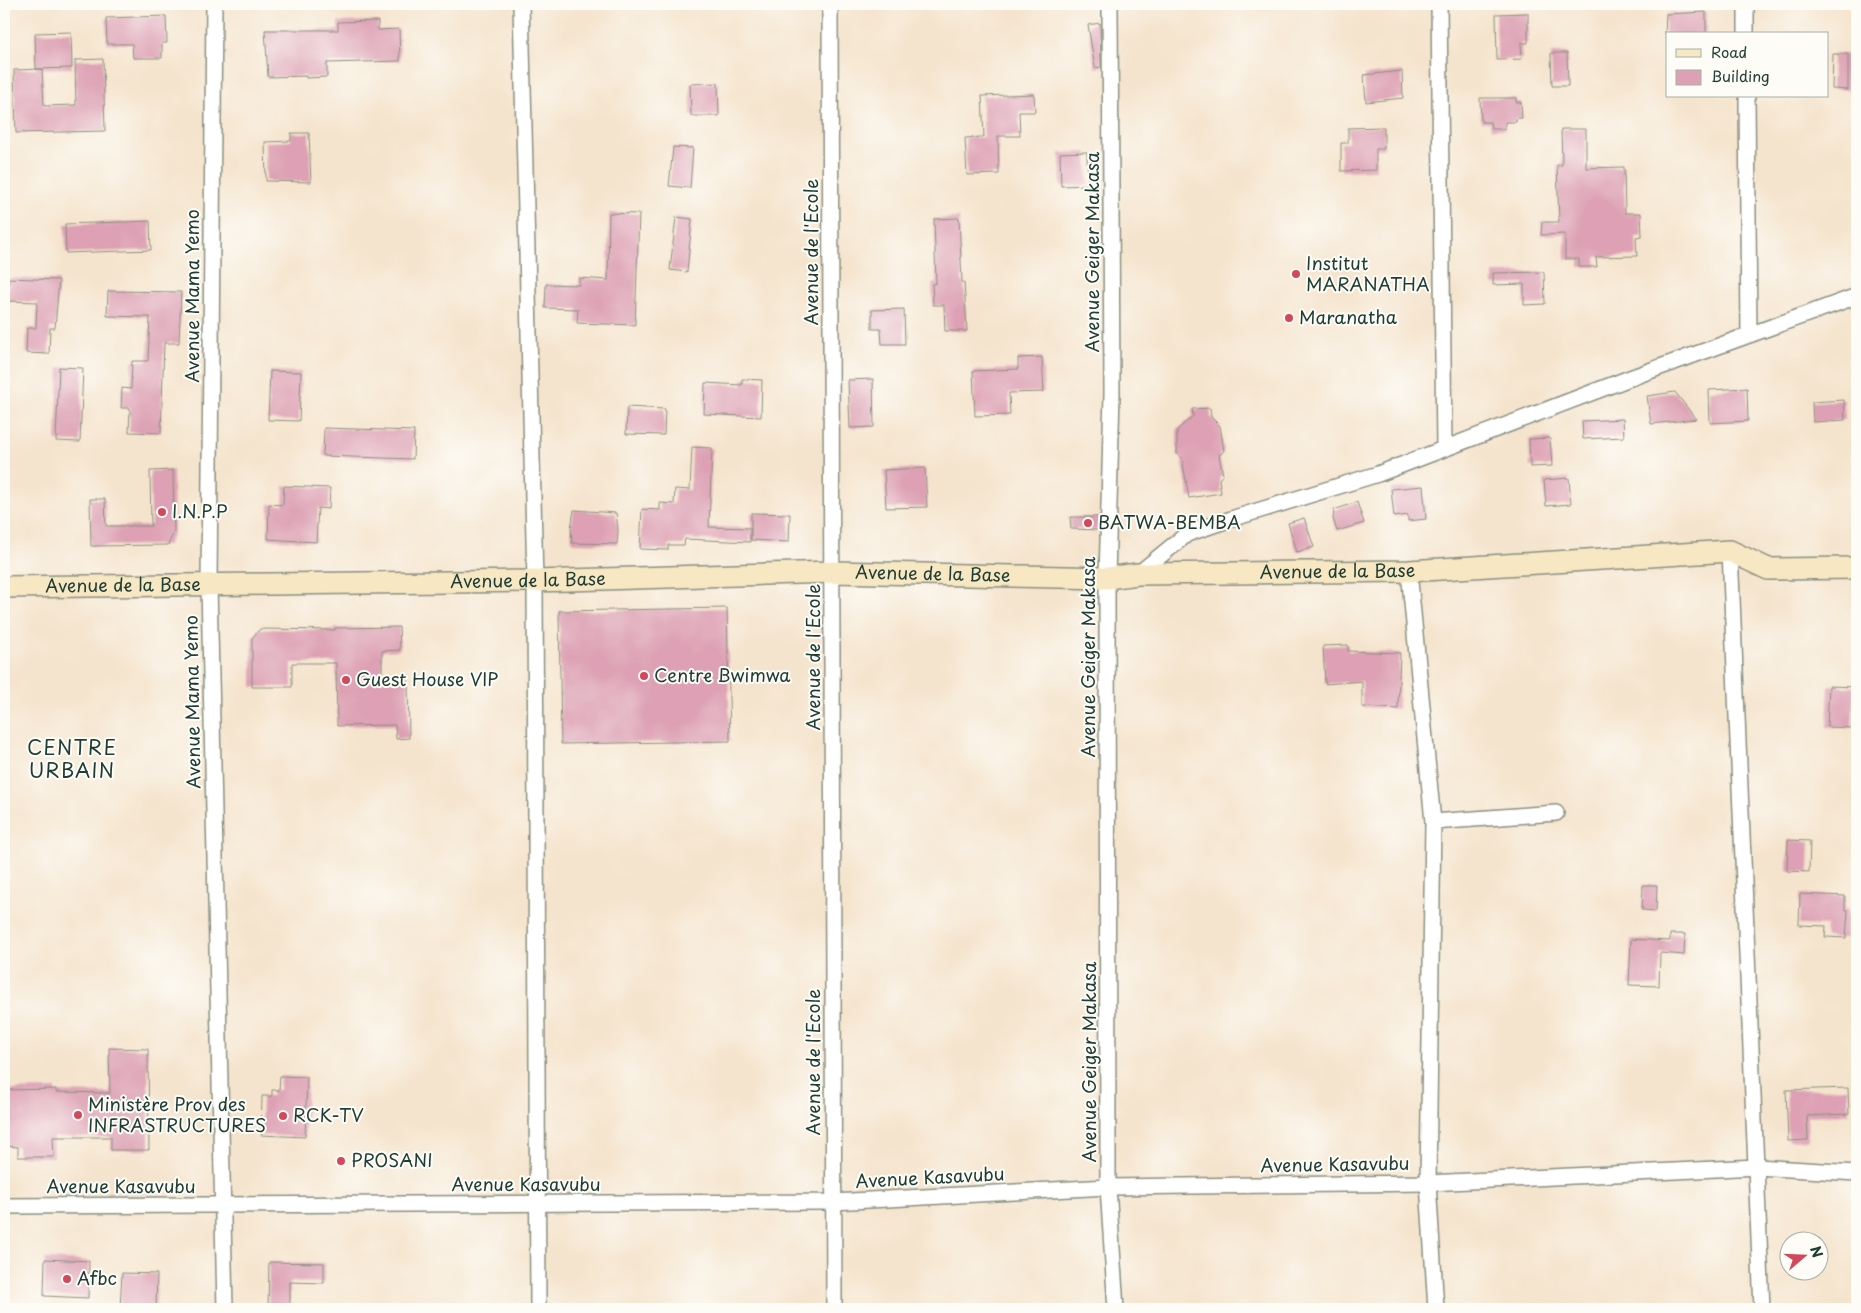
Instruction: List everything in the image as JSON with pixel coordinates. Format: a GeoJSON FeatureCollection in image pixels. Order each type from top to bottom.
{"type":"FeatureCollection","features":[{"type":"Feature","properties":{"kind":"main road","name":"Avenue de la Base"},"geometry":{"type":"LineString","coordinates":[[4,587],[535,581],[832,572],[1107,578],[1138,574],[1409,571],[1730,551],[1768,569],[1857,568]]}},
{"type":"Feature","properties":{"kind":"street","name":"Avenue Mama Yemo"},"geometry":{"type":"LineString","coordinates":[[214,4],[209,585],[225,1309]]}},
{"type":"Feature","properties":{"kind":"street"},"geometry":{"type":"LineString","coordinates":[[521,4],[535,581],[538,1309]]}},
{"type":"Feature","properties":{"kind":"street","name":"Avenue de l'Ecole"},"geometry":{"type":"LineString","coordinates":[[830,4],[834,1309]]}},
{"type":"Feature","properties":{"kind":"street","name":"Avenue Geiger Makasa"},"geometry":{"type":"LineString","coordinates":[[1110,4],[1112,394],[1107,578],[1108,1187],[1116,1309]]}},
{"type":"Feature","properties":{"kind":"street"},"geometry":{"type":"LineString","coordinates":[[1439,4],[1444,448]]}},
{"type":"Feature","properties":{"kind":"street"},"geometry":{"type":"LineString","coordinates":[[1746,4],[1746,32]]}},
{"type":"Feature","properties":{"kind":"street"},"geometry":{"type":"LineString","coordinates":[[1747,98],[1749,335]]}},
{"type":"Feature","properties":{"kind":"street"},"geometry":{"type":"LineString","coordinates":[[1138,574],[1187,534],[1378,474],[1857,296]]}},
{"type":"Feature","properties":{"kind":"street"},"geometry":{"type":"LineString","coordinates":[[1730,551],[1762,1309]]}},
{"type":"Feature","properties":{"kind":"street"},"geometry":{"type":"LineString","coordinates":[[1409,571],[1433,822],[1428,1183],[1436,1309]]}},
{"type":"Feature","properties":{"kind":"street"},"geometry":{"type":"LineString","coordinates":[[1433,822],[1556,813]]}},
{"type":"Feature","properties":{"kind":"street","name":"Avenue Kasavubu"},"geometry":{"type":"LineString","coordinates":[[4,1206],[833,1202],[1108,1187],[1428,1183],[1757,1167],[1857,1173]]}},
{"type":"Feature","properties":{"kind":"building"},"geometry":{"type":"Polygon","coordinates":[[[1706,12],[1706,32],[1666,32],[1665,34],[1666,14],[1706,12]]]}},
{"type":"Feature","properties":{"kind":"building"},"geometry":{"type":"Polygon","coordinates":[[[1528,13],[1528,43],[1521,43],[1522,59],[1497,60],[1496,14],[1528,13]]]}},
{"type":"Feature","properties":{"kind":"building"},"geometry":{"type":"Polygon","coordinates":[[[166,16],[167,43],[162,43],[162,58],[133,58],[132,44],[107,44],[106,18],[166,16]]]}},
{"type":"Feature","properties":{"kind":"building"},"geometry":{"type":"Polygon","coordinates":[[[378,21],[378,30],[399,29],[400,61],[327,63],[327,77],[268,77],[265,30],[338,30],[338,22],[378,21]]]}},
{"type":"Feature","properties":{"kind":"building"},"geometry":{"type":"Polygon","coordinates":[[[1100,23],[1101,67],[1095,68],[1088,25],[1100,23]]]}},
{"type":"Feature","properties":{"kind":"building"},"geometry":{"type":"Polygon","coordinates":[[[71,32],[72,68],[36,69],[35,33],[71,32]]]}},
{"type":"Feature","properties":{"kind":"building"},"geometry":{"type":"Polygon","coordinates":[[[1551,53],[1567,53],[1568,86],[1552,86],[1551,53]]]}},
{"type":"Feature","properties":{"kind":"building"},"geometry":{"type":"Polygon","coordinates":[[[1833,54],[1848,54],[1848,90],[1832,89],[1833,54]]]}},
{"type":"Feature","properties":{"kind":"building"},"geometry":{"type":"Polygon","coordinates":[[[103,59],[105,131],[16,133],[14,70],[42,69],[44,106],[76,105],[75,60],[103,59]]]}},
{"type":"Feature","properties":{"kind":"building"},"geometry":{"type":"Polygon","coordinates":[[[1402,71],[1403,98],[1366,102],[1364,75],[1402,71]]]}},
{"type":"Feature","properties":{"kind":"building"},"geometry":{"type":"Polygon","coordinates":[[[718,83],[719,116],[691,116],[690,84],[718,83]]]}},
{"type":"Feature","properties":{"kind":"building"},"geometry":{"type":"Polygon","coordinates":[[[1034,94],[1035,112],[1019,112],[1020,136],[998,136],[999,174],[967,175],[965,138],[984,137],[982,96],[1034,94]]]}},
{"type":"Feature","properties":{"kind":"building"},"geometry":{"type":"Polygon","coordinates":[[[1480,98],[1516,98],[1516,102],[1521,102],[1522,118],[1516,118],[1516,122],[1505,122],[1505,129],[1491,129],[1490,122],[1481,122],[1480,98]]]}},
{"type":"Feature","properties":{"kind":"building"},"geometry":{"type":"Polygon","coordinates":[[[1384,127],[1384,149],[1376,149],[1376,170],[1341,171],[1341,143],[1348,143],[1348,128],[1384,127]]]}},
{"type":"Feature","properties":{"kind":"building"},"geometry":{"type":"Polygon","coordinates":[[[1561,129],[1586,129],[1586,168],[1624,167],[1625,213],[1641,213],[1642,236],[1636,237],[1637,256],[1596,257],[1597,267],[1579,267],[1579,259],[1565,259],[1565,234],[1541,235],[1542,222],[1559,222],[1557,165],[1562,165],[1561,129]]]}},
{"type":"Feature","properties":{"kind":"building"},"geometry":{"type":"Polygon","coordinates":[[[291,133],[309,133],[311,182],[266,181],[265,142],[291,141],[291,133]]]}},
{"type":"Feature","properties":{"kind":"building"},"geometry":{"type":"Polygon","coordinates":[[[673,147],[693,148],[690,188],[669,186],[673,147]]]}},
{"type":"Feature","properties":{"kind":"building"},"geometry":{"type":"Polygon","coordinates":[[[1087,152],[1088,185],[1061,186],[1060,153],[1087,152]]]}},
{"type":"Feature","properties":{"kind":"building"},"geometry":{"type":"Polygon","coordinates":[[[609,213],[639,214],[635,325],[577,323],[578,309],[545,308],[546,284],[579,285],[579,278],[608,280],[609,213]]]}},
{"type":"Feature","properties":{"kind":"building"},"geometry":{"type":"Polygon","coordinates":[[[676,217],[692,219],[687,272],[670,270],[676,217]]]}},
{"type":"Feature","properties":{"kind":"building"},"geometry":{"type":"Polygon","coordinates":[[[959,218],[962,282],[964,282],[967,331],[945,331],[944,305],[933,305],[932,284],[936,283],[934,219],[959,218]]]}},
{"type":"Feature","properties":{"kind":"building"},"geometry":{"type":"Polygon","coordinates":[[[150,221],[151,250],[66,253],[65,224],[150,221]]]}},
{"type":"Feature","properties":{"kind":"building"},"geometry":{"type":"Polygon","coordinates":[[[1544,272],[1545,304],[1524,305],[1524,284],[1493,285],[1493,273],[1544,272]]]}},
{"type":"Feature","properties":{"kind":"building"},"geometry":{"type":"Polygon","coordinates":[[[9,278],[59,280],[55,328],[50,328],[49,354],[26,353],[27,328],[36,328],[37,302],[8,301],[9,278]]]}},
{"type":"Feature","properties":{"kind":"building"},"geometry":{"type":"Polygon","coordinates":[[[108,291],[181,292],[179,343],[164,343],[161,433],[129,432],[130,408],[121,408],[122,388],[131,389],[132,361],[148,361],[150,317],[107,316],[108,291]]]}},
{"type":"Feature","properties":{"kind":"building"},"geometry":{"type":"Polygon","coordinates":[[[904,309],[905,344],[882,344],[881,329],[872,329],[872,310],[904,309]]]}},
{"type":"Feature","properties":{"kind":"building"},"geometry":{"type":"Polygon","coordinates":[[[1042,357],[1044,392],[1009,393],[1010,415],[975,416],[973,371],[1018,369],[1018,358],[1042,357]]]}},
{"type":"Feature","properties":{"kind":"building"},"geometry":{"type":"Polygon","coordinates":[[[59,367],[83,368],[80,442],[56,441],[59,367]]]}},
{"type":"Feature","properties":{"kind":"building"},"geometry":{"type":"Polygon","coordinates":[[[270,371],[301,372],[299,421],[268,420],[270,371]]]}},
{"type":"Feature","properties":{"kind":"building"},"geometry":{"type":"Polygon","coordinates":[[[742,379],[762,380],[761,417],[704,414],[705,383],[742,385],[742,379]]]}},
{"type":"Feature","properties":{"kind":"building"},"geometry":{"type":"Polygon","coordinates":[[[873,379],[874,427],[850,428],[848,380],[873,379]]]}},
{"type":"Feature","properties":{"kind":"building"},"geometry":{"type":"Polygon","coordinates":[[[1747,388],[1748,421],[1710,423],[1709,390],[1747,388]]]}},
{"type":"Feature","properties":{"kind":"building"},"geometry":{"type":"Polygon","coordinates":[[[1675,392],[1696,419],[1651,424],[1647,396],[1675,392]]]}},
{"type":"Feature","properties":{"kind":"building"},"geometry":{"type":"Polygon","coordinates":[[[1844,400],[1845,420],[1813,422],[1812,402],[1844,400]]]}},
{"type":"Feature","properties":{"kind":"building"},"geometry":{"type":"Polygon","coordinates":[[[627,407],[665,409],[664,435],[626,434],[627,407]]]}},
{"type":"Feature","properties":{"kind":"building"},"geometry":{"type":"Polygon","coordinates":[[[1210,408],[1211,417],[1220,426],[1224,451],[1219,455],[1223,475],[1219,479],[1221,493],[1189,498],[1182,458],[1177,454],[1177,430],[1193,416],[1192,409],[1210,408]]]}},
{"type":"Feature","properties":{"kind":"building"},"geometry":{"type":"Polygon","coordinates":[[[1623,419],[1624,437],[1583,439],[1582,421],[1623,419]]]}},
{"type":"Feature","properties":{"kind":"building"},"geometry":{"type":"Polygon","coordinates":[[[324,428],[414,431],[413,459],[323,456],[324,428]]]}},
{"type":"Feature","properties":{"kind":"building"},"geometry":{"type":"Polygon","coordinates":[[[1550,438],[1552,466],[1530,467],[1529,439],[1550,438]]]}},
{"type":"Feature","properties":{"kind":"building"},"geometry":{"type":"Polygon","coordinates":[[[692,447],[712,448],[709,527],[750,528],[750,542],[685,539],[684,545],[668,545],[668,550],[640,549],[642,509],[660,510],[660,503],[674,504],[675,489],[690,490],[692,447]]]}},
{"type":"Feature","properties":{"kind":"building"},"geometry":{"type":"Polygon","coordinates":[[[925,468],[927,507],[886,508],[884,470],[925,468]]]}},
{"type":"Feature","properties":{"kind":"building","name":"I.N.P.P"},"geometry":{"type":"Polygon","coordinates":[[[173,470],[174,532],[168,545],[91,546],[90,499],[105,499],[106,526],[151,526],[150,471],[173,470]]]}},
{"type":"Feature","properties":{"kind":"building"},"geometry":{"type":"Polygon","coordinates":[[[1569,478],[1571,504],[1546,506],[1544,480],[1569,478]]]}},
{"type":"Feature","properties":{"kind":"building"},"geometry":{"type":"Polygon","coordinates":[[[284,486],[330,488],[329,509],[318,508],[316,542],[268,539],[269,504],[283,505],[284,486]]]}},
{"type":"Feature","properties":{"kind":"building"},"geometry":{"type":"Polygon","coordinates":[[[1423,486],[1426,519],[1408,521],[1408,515],[1394,517],[1391,489],[1423,486]]]}},
{"type":"Feature","properties":{"kind":"building"},"geometry":{"type":"Polygon","coordinates":[[[1357,502],[1364,523],[1337,531],[1333,519],[1334,510],[1357,502]]]}},
{"type":"Feature","properties":{"kind":"building"},"geometry":{"type":"Polygon","coordinates":[[[574,510],[616,513],[617,544],[572,543],[571,528],[574,510]]]}},
{"type":"Feature","properties":{"kind":"building"},"geometry":{"type":"Polygon","coordinates":[[[751,513],[790,514],[789,542],[751,540],[751,513]]]}},
{"type":"Feature","properties":{"kind":"building","name":"BATWA-BEMBA"},"geometry":{"type":"Polygon","coordinates":[[[1070,517],[1099,517],[1099,530],[1071,529],[1070,517]]]}},
{"type":"Feature","properties":{"kind":"building"},"geometry":{"type":"Polygon","coordinates":[[[1304,518],[1314,547],[1297,552],[1288,523],[1304,518]]]}},
{"type":"Feature","properties":{"kind":"building","name":"Centre Bwimwa"},"geometry":{"type":"Polygon","coordinates":[[[727,608],[730,741],[561,744],[559,611],[727,608]]]}},
{"type":"Feature","properties":{"kind":"building"},"geometry":{"type":"Polygon","coordinates":[[[399,627],[400,650],[382,651],[382,681],[408,680],[409,738],[396,739],[395,725],[337,726],[336,663],[292,663],[292,687],[252,687],[252,638],[260,629],[335,630],[335,628],[399,627]]]}},
{"type":"Feature","properties":{"kind":"building"},"geometry":{"type":"Polygon","coordinates":[[[1348,645],[1348,651],[1400,653],[1398,709],[1362,707],[1362,681],[1325,684],[1323,646],[1348,645]]]}},
{"type":"Feature","properties":{"kind":"building"},"geometry":{"type":"Polygon","coordinates":[[[1829,686],[1854,687],[1852,728],[1827,727],[1829,686]]]}},
{"type":"Feature","properties":{"kind":"building"},"geometry":{"type":"Polygon","coordinates":[[[1788,840],[1810,841],[1809,872],[1787,871],[1788,840]]]}},
{"type":"Feature","properties":{"kind":"building"},"geometry":{"type":"Polygon","coordinates":[[[1643,885],[1657,885],[1656,911],[1642,910],[1643,885]]]}},
{"type":"Feature","properties":{"kind":"building"},"geometry":{"type":"Polygon","coordinates":[[[1800,894],[1845,896],[1845,909],[1848,910],[1846,938],[1825,937],[1826,926],[1799,925],[1800,894]]]}},
{"type":"Feature","properties":{"kind":"building"},"geometry":{"type":"Polygon","coordinates":[[[1670,934],[1685,934],[1684,955],[1660,953],[1659,986],[1629,985],[1631,939],[1670,941],[1670,934]]]}},
{"type":"Feature","properties":{"kind":"building"},"geometry":{"type":"Polygon","coordinates":[[[109,1048],[148,1049],[149,1150],[111,1150],[111,1137],[53,1137],[54,1157],[18,1157],[18,1147],[4,1146],[4,1090],[56,1089],[56,1092],[110,1093],[109,1048]]]}},
{"type":"Feature","properties":{"kind":"building","name":"RCK-TV"},"geometry":{"type":"Polygon","coordinates":[[[280,1076],[307,1077],[305,1137],[261,1135],[262,1096],[272,1096],[272,1090],[279,1090],[280,1076]]]}},
{"type":"Feature","properties":{"kind":"building"},"geometry":{"type":"Polygon","coordinates":[[[1848,1088],[1849,1114],[1807,1116],[1808,1140],[1788,1141],[1786,1090],[1848,1088]]]}},
{"type":"Feature","properties":{"kind":"building","name":"Afbc"},"geometry":{"type":"Polygon","coordinates":[[[45,1259],[89,1261],[88,1298],[44,1296],[45,1259]]]}},
{"type":"Feature","properties":{"kind":"building"},"geometry":{"type":"Polygon","coordinates":[[[269,1262],[324,1263],[324,1283],[290,1282],[290,1309],[268,1309],[269,1262]]]}},
{"type":"Feature","properties":{"kind":"building"},"geometry":{"type":"Polygon","coordinates":[[[122,1273],[157,1274],[156,1309],[120,1309],[122,1273]]]}},
{"type":"Feature","properties":{"kind":"place","name":"Institut MARANATHA"},"geometry":{"type":"Point","coordinates":[1296,274]}},
{"type":"Feature","properties":{"kind":"place","name":"Maranatha"},"geometry":{"type":"Point","coordinates":[1289,318]}},
{"type":"Feature","properties":{"kind":"place","name":"I.N.P.P"},"geometry":{"type":"Point","coordinates":[162,512]}},
{"type":"Feature","properties":{"kind":"place","name":"BATWA-BEMBA"},"geometry":{"type":"Point","coordinates":[1088,523]}},
{"type":"Feature","properties":{"kind":"place","name":"Centre Bwimwa"},"geometry":{"type":"Point","coordinates":[644,676]}},
{"type":"Feature","properties":{"kind":"place","name":"Guest House VIP"},"geometry":{"type":"Point","coordinates":[346,680]}},
{"type":"Feature","properties":{"kind":"place","name":"Ministère Prov des INFRASTRUCTURES"},"geometry":{"type":"Point","coordinates":[78,1115]}},
{"type":"Feature","properties":{"kind":"place","name":"RCK-TV"},"geometry":{"type":"Point","coordinates":[283,1116]}},
{"type":"Feature","properties":{"kind":"place","name":"PROSANI"},"geometry":{"type":"Point","coordinates":[341,1161]}},
{"type":"Feature","properties":{"kind":"place","name":"Afbc"},"geometry":{"type":"Point","coordinates":[67,1279]}},
{"type":"Feature","properties":{"kind":"district","name":"CENTRE URBAIN"},"geometry":{"type":"Point","coordinates":[72,760]}}]}
